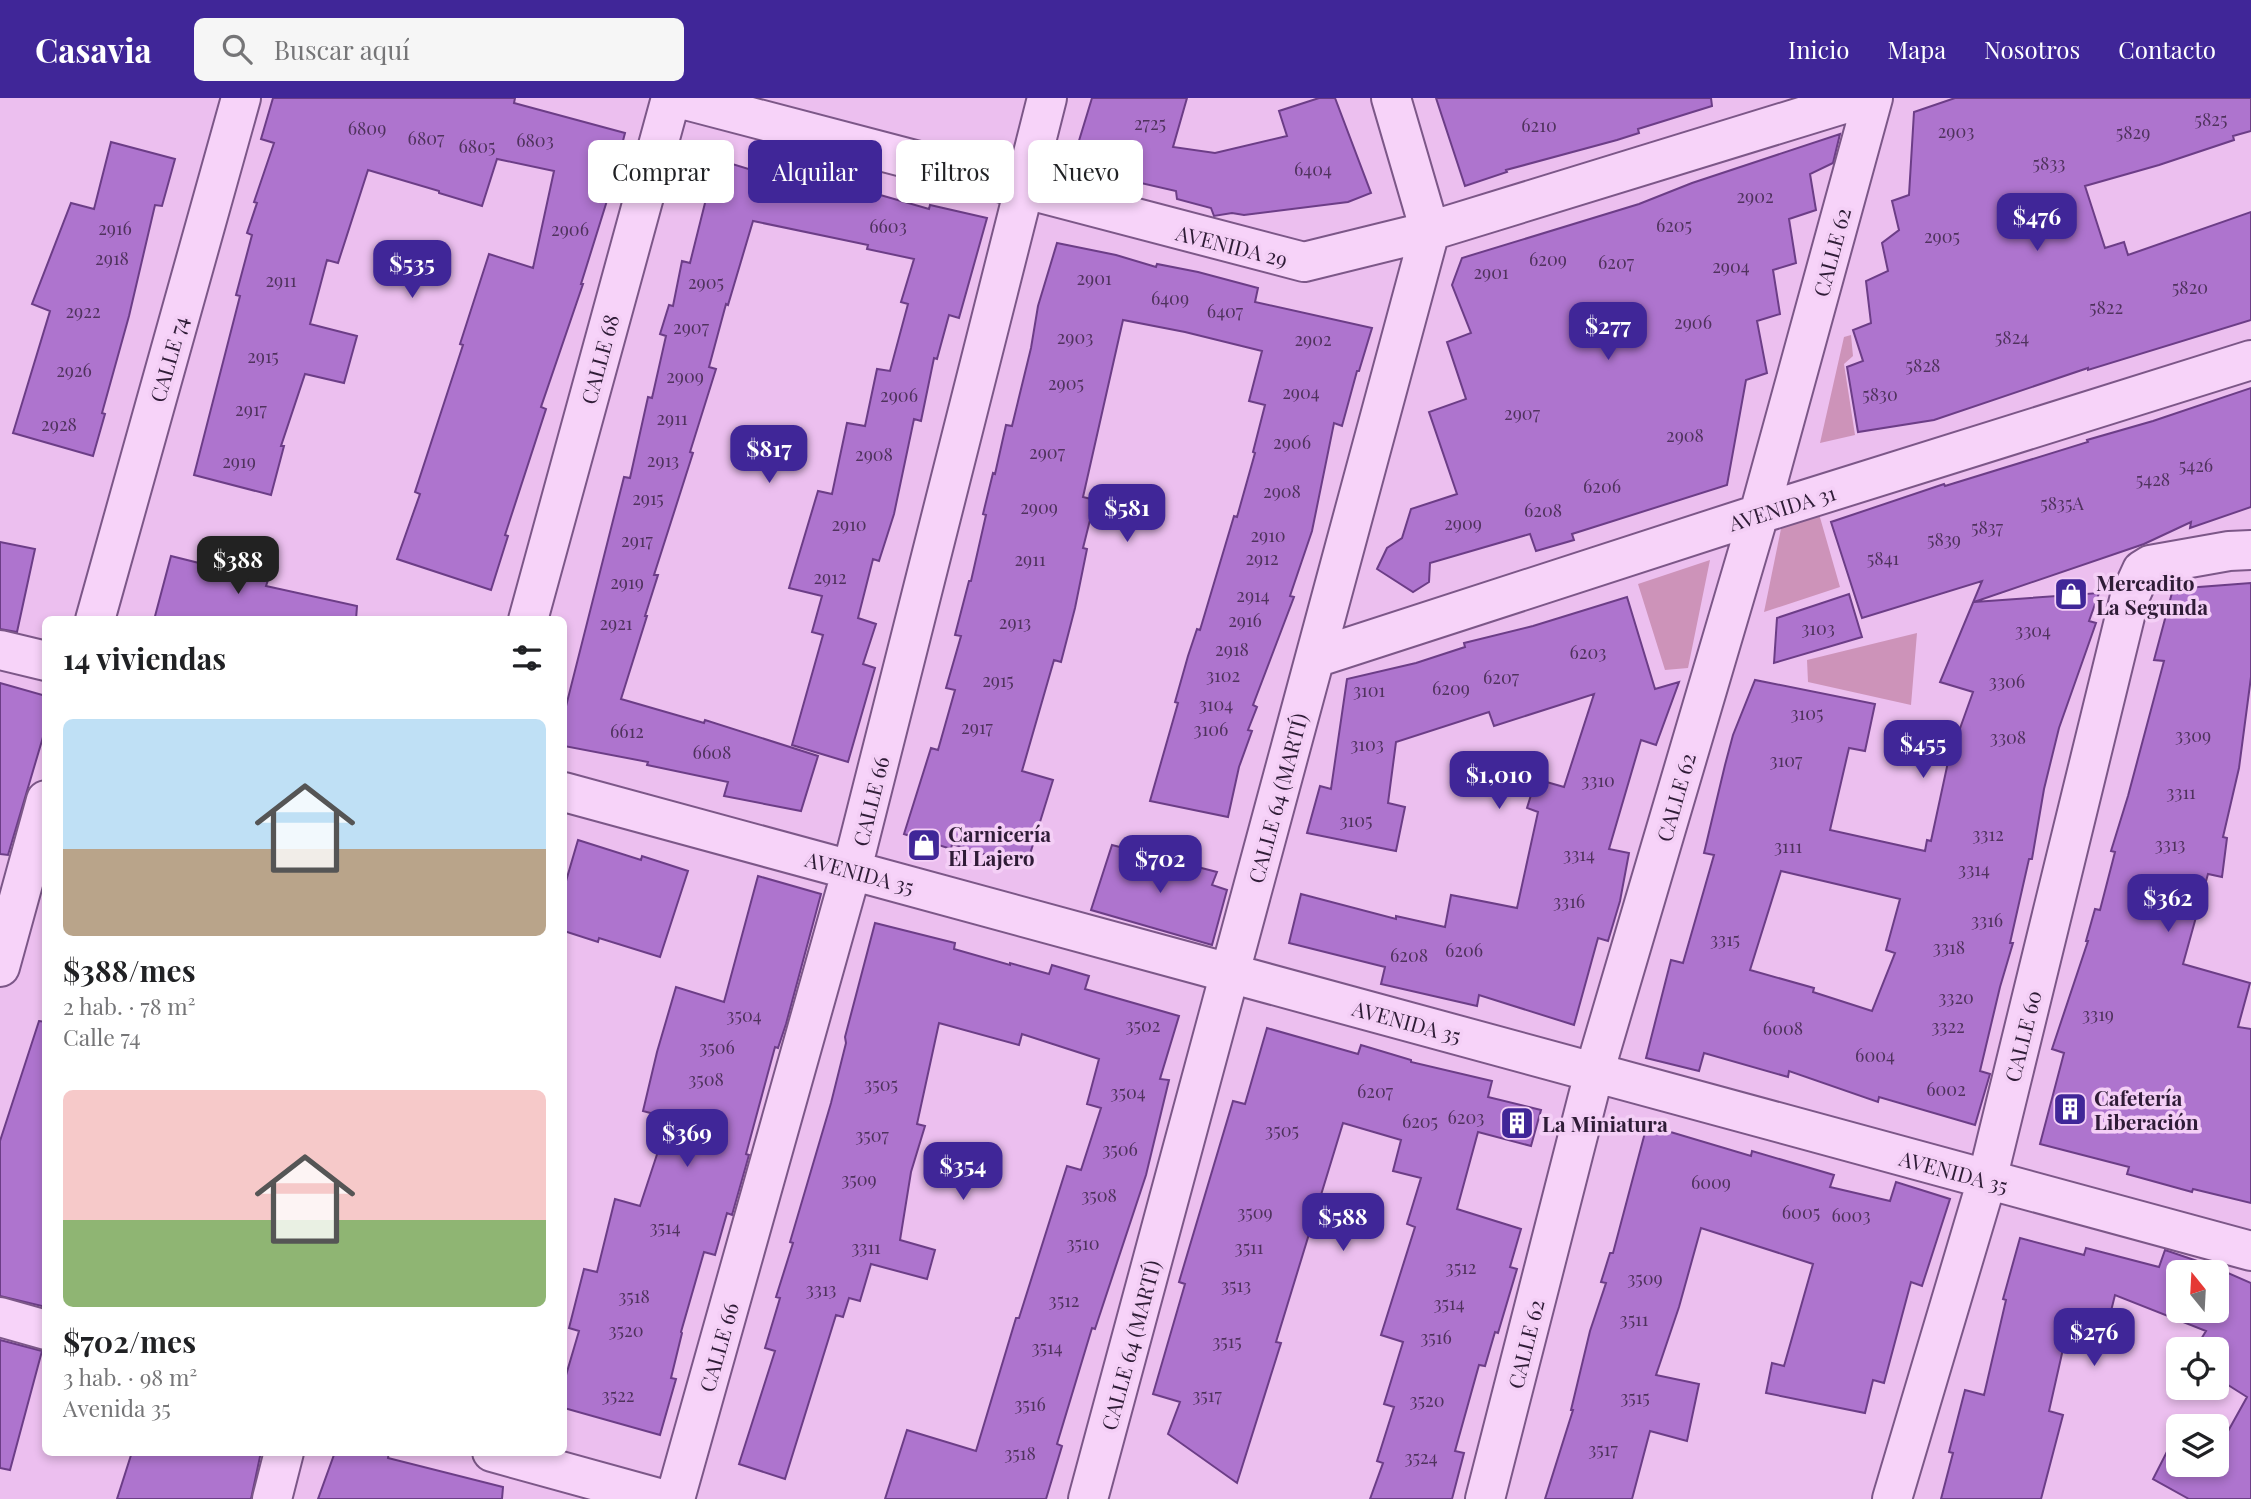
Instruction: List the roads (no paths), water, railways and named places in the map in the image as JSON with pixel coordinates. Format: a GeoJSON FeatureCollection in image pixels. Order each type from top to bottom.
{"type":"FeatureCollection","features":[{"type":"Feature","properties":{"kind":"street","name":"CALLE 74"},"geometry":{"type":"LineString","coordinates":[[96,616],[242,98]]}},
{"type":"Feature","properties":{"kind":"street","name":"CALLE 68"},"geometry":{"type":"LineString","coordinates":[[529,616],[671,98]]}},
{"type":"Feature","properties":{"kind":"street","name":"AVENIDA 29"},"geometry":{"type":"LineString","coordinates":[[678,98],[1304,262],[1430,231],[1863,98]]}},
{"type":"Feature","properties":{"kind":"street","name":"CALLE 66"},"geometry":{"type":"LineString","coordinates":[[675,1499],[852,869],[1046,98]]}},
{"type":"Feature","properties":{"kind":"street"},"geometry":{"type":"LineString","coordinates":[[1391,98],[1430,231]]}},
{"type":"Feature","properties":{"kind":"street","name":"CALLE 62"},"geometry":{"type":"LineString","coordinates":[[1485,1499],[1594,1073],[1759,514],[1873,98]]}},
{"type":"Feature","properties":{"kind":"street","name":"CALLE 64 (MARTÍ)"},"geometry":{"type":"LineString","coordinates":[[1088,1499],[1430,231]]}},
{"type":"Feature","properties":{"kind":"street","name":"AVENIDA 31"},"geometry":{"type":"LineString","coordinates":[[1315,659],[1759,514],[2251,360]]}},
{"type":"Feature","properties":{"kind":"street","name":"CALLE 60"},"geometry":{"type":"LineString","coordinates":[[1892,1499],[1987,1180],[2130,596],[2142,570],[2150,565],[2229,551],[2251,550]]}},
{"type":"Feature","properties":{"kind":"street"},"geometry":{"type":"LineString","coordinates":[[0,650],[42,660]]}},
{"type":"Feature","properties":{"kind":"street","name":"AVENIDA 35"},"geometry":{"type":"LineString","coordinates":[[567,793],[2251,1251]]}},
{"type":"Feature","properties":{"kind":"street"},"geometry":{"type":"LineString","coordinates":[[0,967],[42,815]]}},
{"type":"Feature","properties":{"kind":"street"},"geometry":{"type":"LineString","coordinates":[[0,1317],[42,1329]]}},
{"type":"Feature","properties":{"kind":"street"},"geometry":{"type":"LineString","coordinates":[[272,1499],[283,1456]]}},
{"type":"Feature","properties":{"kind":"street"},"geometry":{"type":"LineString","coordinates":[[506,1456],[662,1499]]}},
{"type":"Feature","properties":{"kind":"place","name":"Mercadito La Segunda"},"geometry":{"type":"Point","coordinates":[2071,594]}},
{"type":"Feature","properties":{"kind":"place","name":"Carnicería El Lajero"},"geometry":{"type":"Point","coordinates":[924,845]}},
{"type":"Feature","properties":{"kind":"place","name":"Cafetería Liberación"},"geometry":{"type":"Point","coordinates":[2070,1109]}},
{"type":"Feature","properties":{"kind":"place","name":"La Miniatura"},"geometry":{"type":"Point","coordinates":[1517,1123]}}]}
